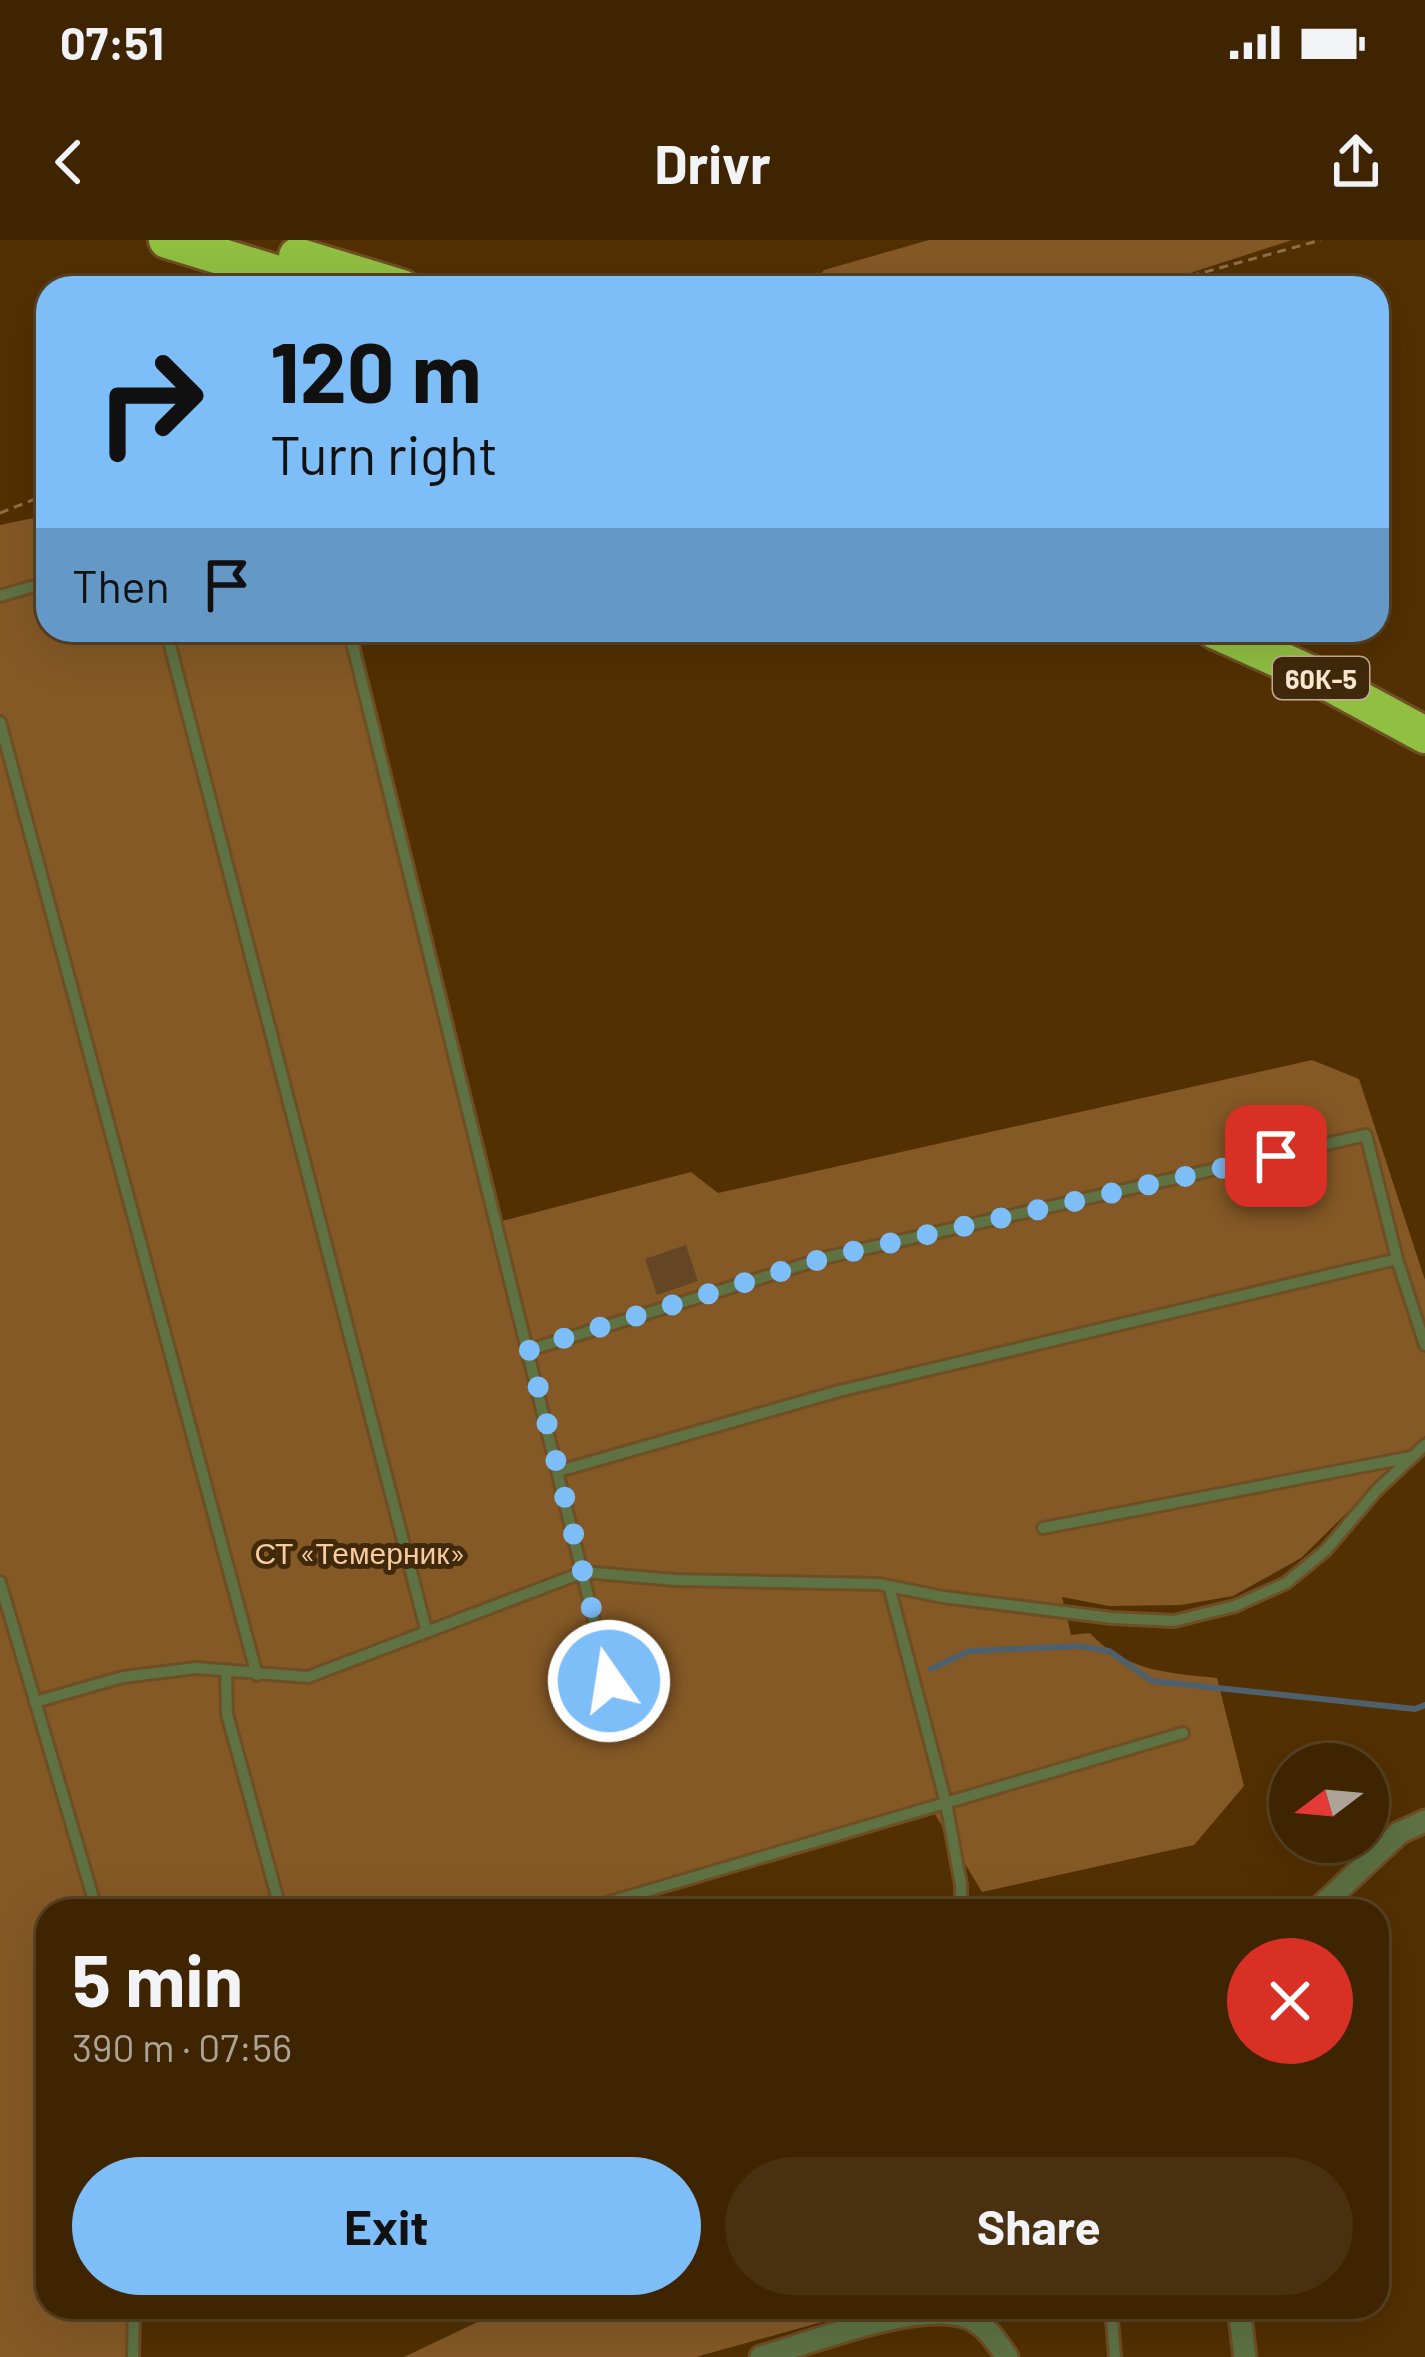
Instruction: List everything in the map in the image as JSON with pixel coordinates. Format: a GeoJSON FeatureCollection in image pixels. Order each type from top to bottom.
{"type":"FeatureCollection","features":[{"type":"Feature","properties":{"kind":"highway"},"geometry":{"type":"LineString","coordinates":[[167,240],[285,276]]}},
{"type":"Feature","properties":{"kind":"highway"},"geometry":{"type":"LineString","coordinates":[[245,240],[363,276]]}},
{"type":"Feature","properties":{"kind":"highway","name":"60К-5"},"geometry":{"type":"LineString","coordinates":[[1240,642],[1320,678],[1425,735]]}},
{"type":"Feature","properties":{"kind":"highway","name":"60К-5"},"geometry":{"type":"LineString","coordinates":[[1296,642],[1425,709]]}},
{"type":"Feature","properties":{"kind":"street"},"geometry":{"type":"LineString","coordinates":[[1329,1899],[1400,1833],[1425,1822]]}},
{"type":"Feature","properties":{"kind":"street"},"geometry":{"type":"LineString","coordinates":[[760,2357],[894,2319]]}},
{"type":"Feature","properties":{"kind":"street"},"geometry":{"type":"LineString","coordinates":[[970,2319],[990,2331],[1007,2357]]}},
{"type":"Feature","properties":{"kind":"street"},"geometry":{"type":"LineString","coordinates":[[1240,2319],[1245,2357]]}},
{"type":"Feature","properties":{"kind":"lane"},"geometry":{"type":"LineString","coordinates":[[0,596],[36,586]]}},
{"type":"Feature","properties":{"kind":"lane"},"geometry":{"type":"LineString","coordinates":[[169,642],[426,1629]]}},
{"type":"Feature","properties":{"kind":"lane"},"geometry":{"type":"LineString","coordinates":[[352,642],[609,1681]]}},
{"type":"Feature","properties":{"kind":"lane"},"geometry":{"type":"LineString","coordinates":[[0,722],[257,1675]]}},
{"type":"Feature","properties":{"kind":"lane"},"geometry":{"type":"LineString","coordinates":[[529,1349],[828,1257],[1366,1135],[1397,1259],[1425,1345]]}},
{"type":"Feature","properties":{"kind":"lane"},"geometry":{"type":"LineString","coordinates":[[559,1471],[839,1391],[1397,1259]]}},
{"type":"Feature","properties":{"kind":"lane"},"geometry":{"type":"LineString","coordinates":[[35,1702],[123,1677],[196,1668],[308,1677],[584,1572],[675,1580],[890,1586],[1112,1618],[1174,1621],[1235,1606],[1286,1582],[1326,1550],[1425,1445]]}},
{"type":"Feature","properties":{"kind":"lane"},"geometry":{"type":"LineString","coordinates":[[1043,1528],[1412,1457]]}},
{"type":"Feature","properties":{"kind":"lane"},"geometry":{"type":"LineString","coordinates":[[0,1582],[93,1899]]}},
{"type":"Feature","properties":{"kind":"lane"},"geometry":{"type":"LineString","coordinates":[[890,1586],[946,1803],[961,1899]]}},
{"type":"Feature","properties":{"kind":"lane"},"geometry":{"type":"LineString","coordinates":[[226,1672],[227,1714],[278,1899]]}},
{"type":"Feature","properties":{"kind":"lane"},"geometry":{"type":"LineString","coordinates":[[620,1899],[1183,1733]]}},
{"type":"Feature","properties":{"kind":"lane"},"geometry":{"type":"LineString","coordinates":[[134,2319],[134,2357]]}},
{"type":"Feature","properties":{"kind":"lane"},"geometry":{"type":"LineString","coordinates":[[1112,2319],[1115,2357]]}},
{"type":"Feature","properties":{"kind":"path"},"geometry":{"type":"LineString","coordinates":[[1190,276],[1321,240]]}},
{"type":"Feature","properties":{"kind":"path"},"geometry":{"type":"LineString","coordinates":[[0,512],[36,498]]}},
{"type":"Feature","properties":{"kind":"green space"},"geometry":{"type":"Polygon","coordinates":[[[929,240],[1292,240],[1181,276],[819,276],[824,270],[929,240]]]}},
{"type":"Feature","properties":{"kind":"green space","name":"СТ «Темерник»"},"geometry":{"type":"Polygon","coordinates":[[[36,518],[36,642],[359,642],[502,1221],[691,1172],[718,1193],[1312,1060],[1359,1079],[1425,1280],[1425,1436],[1301,1558],[1233,1596],[1181,1605],[1109,1606],[1062,1597],[1071,1635],[1090,1633],[1103,1646],[1148,1668],[1217,1678],[1244,1786],[1194,1845],[982,1892],[930,1806],[639,1899],[36,1899],[36,2319],[141,2319],[141,2357],[0,2357],[0,525],[36,518]]]}},
{"type":"Feature","properties":{"kind":"green space"},"geometry":{"type":"Polygon","coordinates":[[[484,2319],[833,2319],[696,2357],[404,2357],[484,2319]]]}},
{"type":"Feature","properties":{"kind":"building"},"geometry":{"type":"Polygon","coordinates":[[[686,1245],[698,1281],[657,1295],[645,1259],[686,1245]]]}},
{"type":"Feature","properties":{"kind":"waterway"},"geometry":{"type":"LineString","coordinates":[[931,1669],[969,1651],[1079,1646],[1109,1651],[1152,1681],[1415,1709],[1425,1705]]}},
{"type":"Feature","properties":{"kind":"route"},"geometry":{"type":"LineString","coordinates":[[609,1681],[529,1349],[828,1257],[1276,1156]]}}]}
